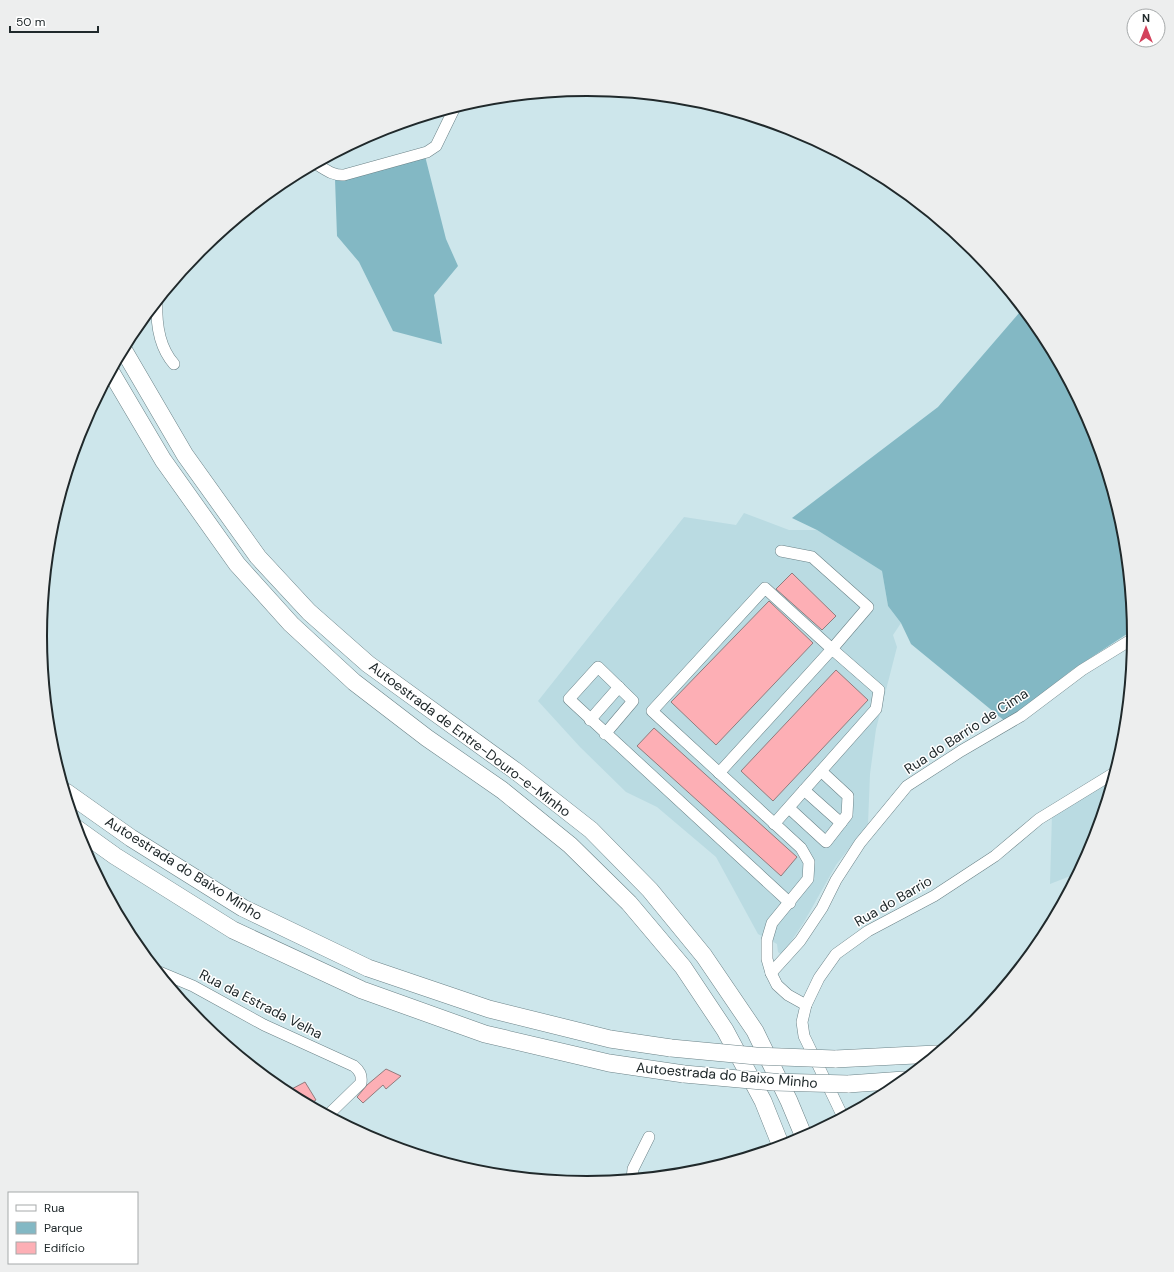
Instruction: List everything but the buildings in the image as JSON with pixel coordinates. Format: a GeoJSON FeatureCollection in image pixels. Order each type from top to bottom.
{"type":"FeatureCollection","features":[{"type":"Feature","properties":{"kind":"highway","name":"Autoestrada de Entre-Douro-e-Minho"},"geometry":{"type":"LineString","coordinates":[[126,355],[185,455],[258,557],[309,612],[368,664],[517,772],[591,830],[650,890],[704,956],[755,1031],[802,1131]]}},
{"type":"Feature","properties":{"kind":"highway","name":"Autoestrada de Entre-Douro-e-Minho"},"geometry":{"type":"LineString","coordinates":[[114,376],[163,460],[181,486],[237,564],[291,624],[354,682],[427,738],[502,790],[570,845],[629,903],[683,967],[725,1030],[763,1101],[779,1141]]}},
{"type":"Feature","properties":{"kind":"highway","name":"Autoestrada do Baixo Minho"},"geometry":{"type":"LineString","coordinates":[[71,796],[130,838],[243,908],[368,968],[489,1009],[610,1039],[671,1048],[756,1056],[835,1059],[928,1054]]}},
{"type":"Feature","properties":{"kind":"highway","name":"Autoestrada do Baixo Minho"},"geometry":{"type":"LineString","coordinates":[[85,834],[116,856],[232,930],[362,990],[485,1034],[609,1063],[684,1074],[773,1082],[848,1084],[893,1081]]}},
{"type":"Feature","properties":{"kind":"street"},"geometry":{"type":"LineString","coordinates":[[320,166],[331,173],[344,175],[427,152],[436,146],[452,113]]}},
{"type":"Feature","properties":{"kind":"street"},"geometry":{"type":"LineString","coordinates":[[157,309],[158,326],[162,342],[168,357],[174,364]]}},
{"type":"Feature","properties":{"kind":"street"},"geometry":{"type":"LineString","coordinates":[[719,773],[832,649],[868,607],[812,557],[781,551]]}},
{"type":"Feature","properties":{"kind":"street"},"geometry":{"type":"LineString","coordinates":[[774,824],[876,709],[879,690],[765,588],[652,711],[774,824],[801,848],[809,862],[808,879],[790,903],[772,923],[767,940],[767,959],[771,973],[778,985],[788,995],[806,1005]]}},
{"type":"Feature","properties":{"kind":"street","name":"Rua do Barrio de Cima"},"geometry":{"type":"LineString","coordinates":[[771,973],[800,941],[822,908],[836,880],[860,843],[907,786],[961,751],[1021,716],[1082,670],[1127,642]]}},
{"type":"Feature","properties":{"kind":"street"},"geometry":{"type":"LineString","coordinates":[[605,734],[633,701],[598,667],[569,699],[605,734],[790,903]]}},
{"type":"Feature","properties":{"kind":"street"},"geometry":{"type":"LineString","coordinates":[[590,720],[619,687]]}},
{"type":"Feature","properties":{"kind":"street"},"geometry":{"type":"LineString","coordinates":[[789,808],[826,842],[847,815],[848,796],[821,771]]}},
{"type":"Feature","properties":{"kind":"street","name":"Rua do Barrio"},"geometry":{"type":"LineString","coordinates":[[841,1112],[804,1036],[802,1022],[806,1005],[819,978],[836,954],[868,931],[934,896],[995,856],[1039,819],[1109,776]]}},
{"type":"Feature","properties":{"kind":"street"},"geometry":{"type":"LineString","coordinates":[[804,790],[841,823]]}},
{"type":"Feature","properties":{"kind":"street","name":"Rua da Estrada Velha"},"geometry":{"type":"LineString","coordinates":[[167,975],[193,986],[264,1025],[354,1066],[359,1071],[361,1083],[332,1112]]}},
{"type":"Feature","properties":{"kind":"street"},"geometry":{"type":"LineString","coordinates":[[632,1174],[633,1169],[649,1137]]}},
{"type":"Feature","properties":{"kind":"shaded area"},"geometry":{"type":"Polygon","coordinates":[[[744,513],[789,530],[817,530],[882,571],[888,606],[901,623],[893,635],[897,647],[876,729],[870,774],[868,824],[836,865],[804,922],[782,955],[778,952],[777,944],[758,934],[716,857],[657,807],[626,792],[580,747],[538,701],[684,517],[736,525],[744,513]]]}},
{"type":"Feature","properties":{"kind":"shaded area"},"geometry":{"type":"Polygon","coordinates":[[[1107,783],[1086,843],[1071,876],[1050,884],[1052,815],[1107,783]]]}},
{"type":"Feature","properties":{"kind":"green space"},"geometry":{"type":"Polygon","coordinates":[[[425,156],[446,239],[458,266],[434,295],[442,344],[393,331],[359,262],[337,236],[335,179],[425,156]]]}},
{"type":"Feature","properties":{"kind":"green space"},"geometry":{"type":"Polygon","coordinates":[[[1019,313],[1055,366],[1086,429],[1098,462],[1109,496],[1117,531],[1126,601],[1127,634],[1072,670],[1006,722],[911,644],[901,623],[888,606],[882,571],[817,530],[792,518],[938,407],[1019,313]]]}}]}
